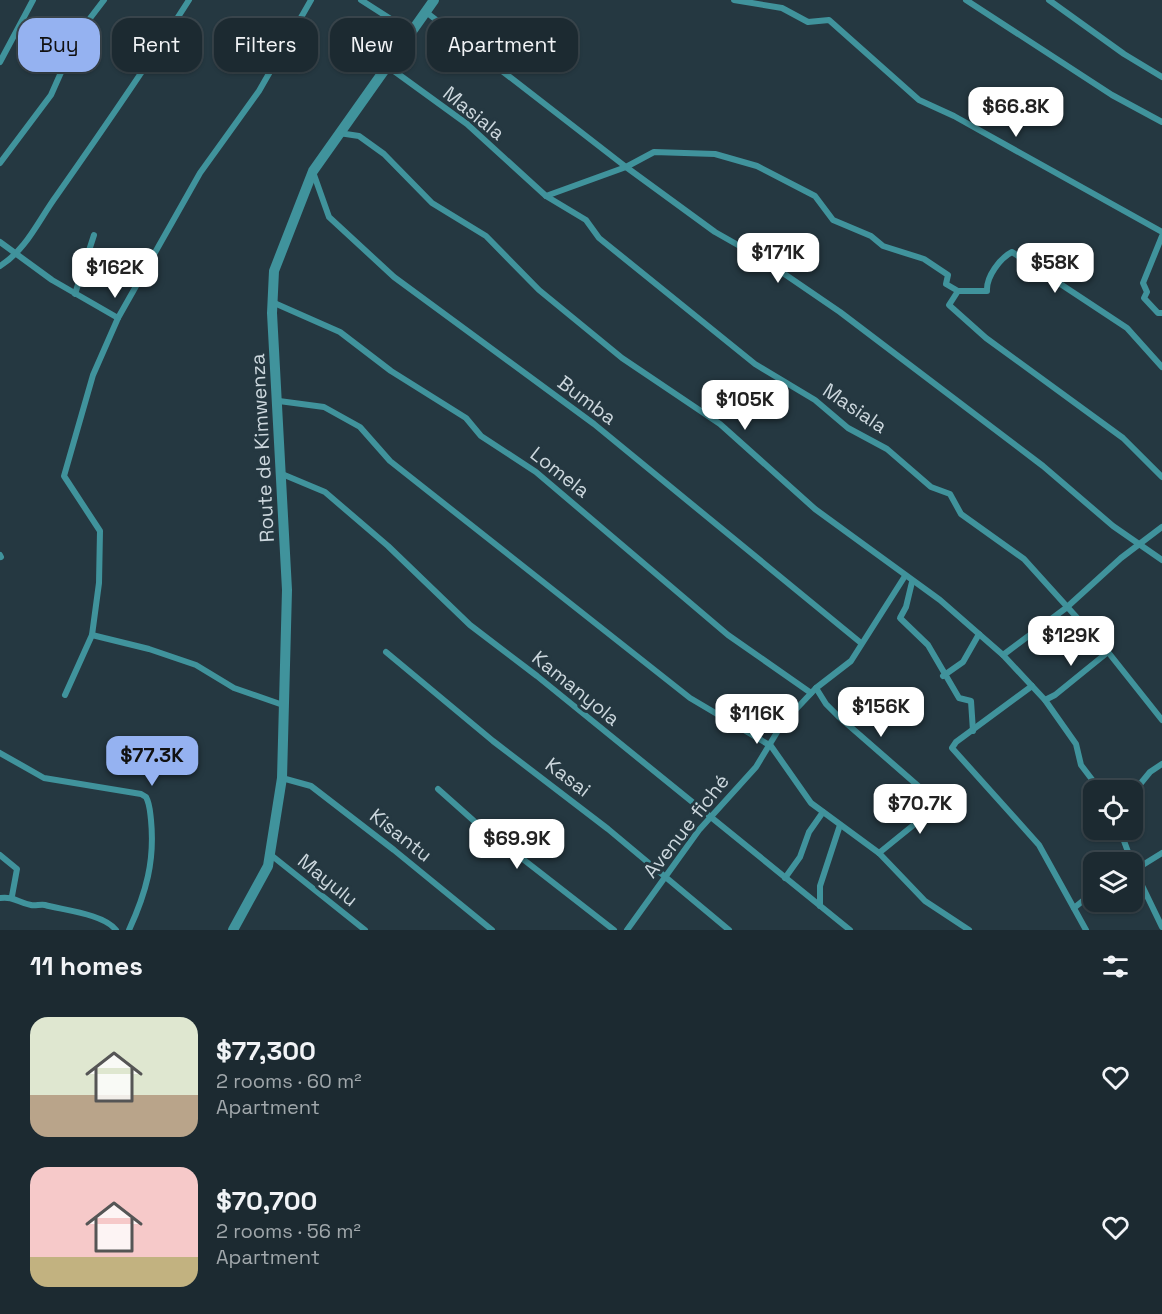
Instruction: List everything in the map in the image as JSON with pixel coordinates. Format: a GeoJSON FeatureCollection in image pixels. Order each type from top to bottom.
{"type":"FeatureCollection","features":[{"type":"Feature","properties":{"kind":"street"},"geometry":{"type":"LineString","coordinates":[[0,62],[33,0]]}},
{"type":"Feature","properties":{"kind":"street"},"geometry":{"type":"LineString","coordinates":[[0,163],[51,95],[78,34],[104,0]]}},
{"type":"Feature","properties":{"kind":"street"},"geometry":{"type":"LineString","coordinates":[[0,266],[18,255],[42,216],[132,90],[189,0]]}},
{"type":"Feature","properties":{"kind":"street"},"geometry":{"type":"LineString","coordinates":[[65,695],[92,634],[99,583],[100,531],[64,476],[93,375],[118,318],[200,173],[259,91],[310,0]]}},
{"type":"Feature","properties":{"kind":"street"},"geometry":{"type":"LineString","coordinates":[[361,0],[389,18]]}},
{"type":"Feature","properties":{"kind":"street","name":"Route de Kimwenza"},"geometry":{"type":"LineString","coordinates":[[415,27],[434,0]]}},
{"type":"Feature","properties":{"kind":"street"},"geometry":{"type":"LineString","coordinates":[[735,0],[782,8],[808,22],[826,19],[921,102],[954,116],[1162,234],[1143,283],[1147,292],[1144,298],[1158,313],[1162,313]]}},
{"type":"Feature","properties":{"kind":"street"},"geometry":{"type":"LineString","coordinates":[[966,0],[1112,94],[1162,122]]}},
{"type":"Feature","properties":{"kind":"street"},"geometry":{"type":"LineString","coordinates":[[1049,0],[1124,54],[1162,77]]}},
{"type":"Feature","properties":{"kind":"street"},"geometry":{"type":"LineString","coordinates":[[426,12],[626,167],[715,232],[761,258],[840,312],[1043,466],[1138,544],[1162,560]]}},
{"type":"Feature","properties":{"kind":"street","name":"Route de Kimwenza"},"geometry":{"type":"LineString","coordinates":[[237,929],[259,886],[271,855],[282,778],[287,590],[279,401],[272,302],[274,271],[313,171],[383,72]]}},
{"type":"Feature","properties":{"kind":"street","name":"Masiala"},"geometry":{"type":"LineString","coordinates":[[395,72],[467,124],[546,196],[586,220],[599,238],[755,364],[815,400],[848,428],[887,449],[931,487],[950,494],[961,514],[1024,559],[1108,652],[1162,720]]}},
{"type":"Feature","properties":{"kind":"street"},"geometry":{"type":"LineString","coordinates":[[339,133],[358,136],[384,154],[432,203],[486,236],[539,290],[614,351],[720,424],[806,502],[939,600],[979,634],[1003,655],[1046,700],[1076,744],[1081,765],[1092,780]]}},
{"type":"Feature","properties":{"kind":"street"},"geometry":{"type":"LineString","coordinates":[[546,196],[626,167],[657,151],[715,154],[757,166],[816,196],[833,220],[871,236],[883,246],[926,260],[948,275],[946,284],[958,291],[987,291],[987,284],[998,262],[1012,252],[1127,328],[1162,367]]}},
{"type":"Feature","properties":{"kind":"street","name":"Bumba"},"geometry":{"type":"LineString","coordinates":[[313,171],[329,217],[394,277],[594,424],[861,643]]}},
{"type":"Feature","properties":{"kind":"street"},"geometry":{"type":"LineString","coordinates":[[75,294],[94,236]]}},
{"type":"Feature","properties":{"kind":"street"},"geometry":{"type":"LineString","coordinates":[[0,242],[75,294],[118,318]]}},
{"type":"Feature","properties":{"kind":"street"},"geometry":{"type":"LineString","coordinates":[[958,291],[949,306],[986,338],[1123,438],[1162,477]]}},
{"type":"Feature","properties":{"kind":"street","name":"Lomela"},"geometry":{"type":"LineString","coordinates":[[272,302],[340,332],[391,371],[466,418],[481,436],[536,472],[728,635],[813,690],[838,716],[932,798],[916,823],[879,853]]}},
{"type":"Feature","properties":{"kind":"street"},"geometry":{"type":"LineString","coordinates":[[279,401],[322,406],[360,427],[390,461],[690,698],[771,746],[811,803],[879,853],[925,901],[969,930]]}},
{"type":"Feature","properties":{"kind":"street","name":"Kamanyola"},"geometry":{"type":"LineString","coordinates":[[282,474],[325,492],[388,546],[470,626],[537,676],[850,930]]}},
{"type":"Feature","properties":{"kind":"street"},"geometry":{"type":"LineString","coordinates":[[1003,655],[1066,608],[1138,544],[1162,527]]}},
{"type":"Feature","properties":{"kind":"street","name":"Avenue fiché"},"geometry":{"type":"LineString","coordinates":[[627,930],[710,817],[756,767],[771,746],[776,732],[813,690],[851,661],[905,576]]}},
{"type":"Feature","properties":{"kind":"street"},"geometry":{"type":"LineString","coordinates":[[912,582],[906,607],[900,618],[928,645],[943,676],[959,698],[971,701],[974,730]]}},
{"type":"Feature","properties":{"kind":"street"},"geometry":{"type":"LineString","coordinates":[[92,634],[149,649],[196,665],[234,688],[283,705]]}},
{"type":"Feature","properties":{"kind":"street"},"geometry":{"type":"LineString","coordinates":[[943,676],[963,662],[979,634]]}},
{"type":"Feature","properties":{"kind":"street","name":"Kasai"},"geometry":{"type":"LineString","coordinates":[[386,651],[493,741],[608,829],[729,930]]}},
{"type":"Feature","properties":{"kind":"street"},"geometry":{"type":"LineString","coordinates":[[1046,700],[1108,652]]}},
{"type":"Feature","properties":{"kind":"street"},"geometry":{"type":"LineString","coordinates":[[1032,687],[956,742],[952,748],[1040,845],[1086,930]]}},
{"type":"Feature","properties":{"kind":"street"},"geometry":{"type":"LineString","coordinates":[[0,753],[44,778],[141,794],[146,797],[153,847],[152,863],[143,900],[129,930]]}},
{"type":"Feature","properties":{"kind":"street"},"geometry":{"type":"LineString","coordinates":[[1143,781],[1150,772],[1162,764]]}},
{"type":"Feature","properties":{"kind":"street","name":"Kisantu"},"geometry":{"type":"LineString","coordinates":[[282,778],[310,786],[394,850],[492,930]]}},
{"type":"Feature","properties":{"kind":"street"},"geometry":{"type":"LineString","coordinates":[[438,789],[474,821],[614,930]]}},
{"type":"Feature","properties":{"kind":"street"},"geometry":{"type":"LineString","coordinates":[[785,878],[800,857],[808,832],[823,812]]}},
{"type":"Feature","properties":{"kind":"street"},"geometry":{"type":"LineString","coordinates":[[820,906],[820,886],[840,825]]}},
{"type":"Feature","properties":{"kind":"street"},"geometry":{"type":"LineString","coordinates":[[1143,865],[1162,853]]}},
{"type":"Feature","properties":{"kind":"street"},"geometry":{"type":"LineString","coordinates":[[0,855],[17,869],[12,896]]}},
{"type":"Feature","properties":{"kind":"street","name":"Mayulu"},"geometry":{"type":"LineString","coordinates":[[271,855],[365,930]]}},
{"type":"Feature","properties":{"kind":"street"},"geometry":{"type":"LineString","coordinates":[[1143,889],[1162,927]]}},
{"type":"Feature","properties":{"kind":"street"},"geometry":{"type":"LineString","coordinates":[[0,898],[12,896],[33,906],[45,905],[54,909],[82,913],[110,924],[116,930]]}},
{"type":"Feature","properties":{"kind":"street"},"geometry":{"type":"LineString","coordinates":[[1074,908],[1083,901]]}}]}
